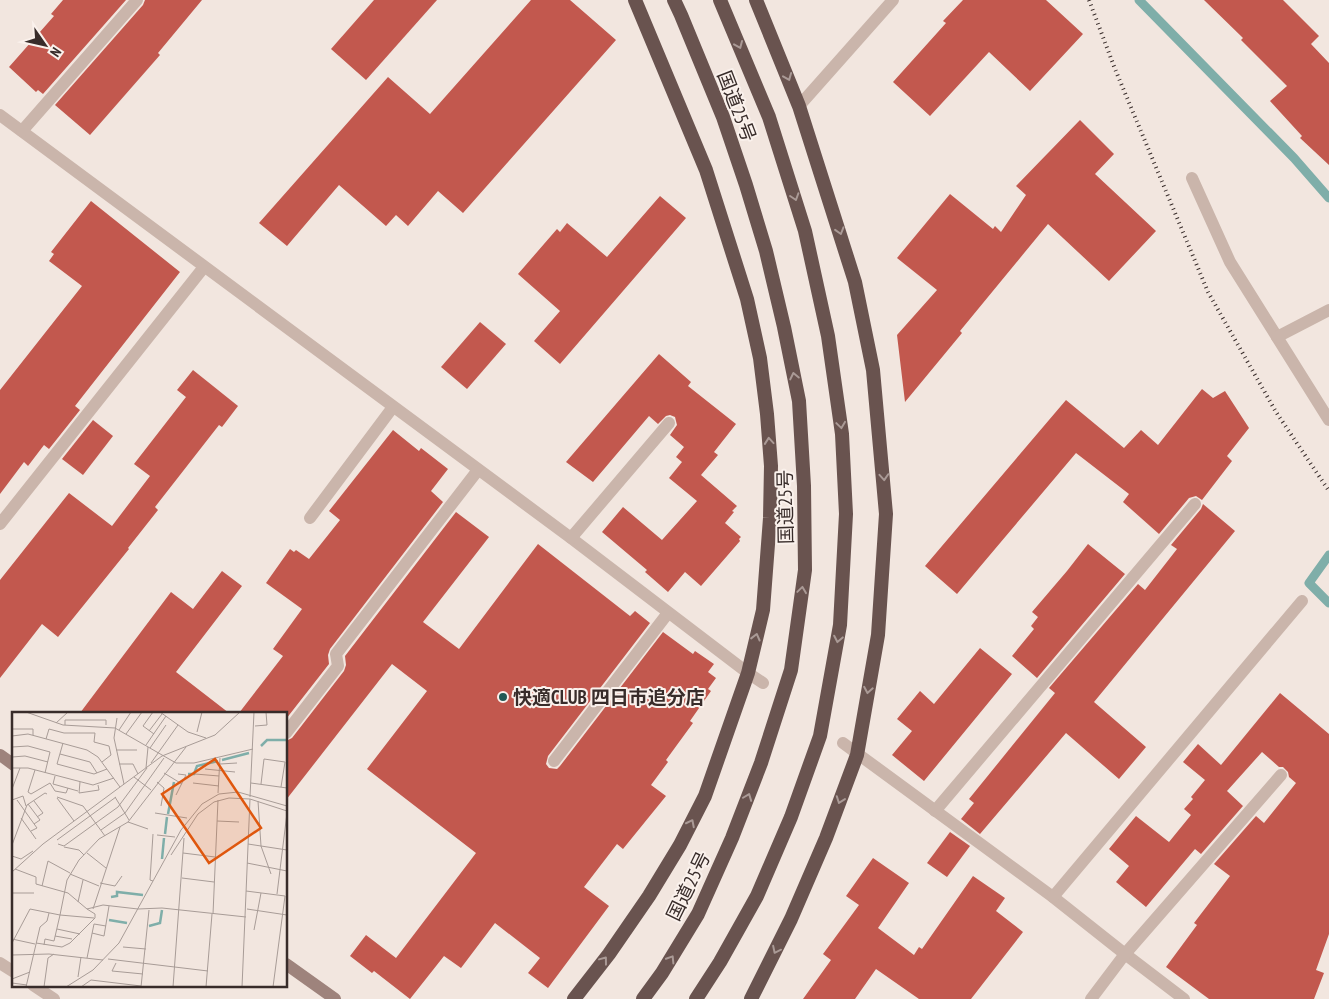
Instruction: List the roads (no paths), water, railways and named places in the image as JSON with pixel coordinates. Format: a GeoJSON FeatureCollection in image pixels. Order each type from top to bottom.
{"type":"FeatureCollection","features":[{"type":"Feature","properties":{"kind":"highway"},"geometry":{"type":"LineString","coordinates":[[574,999],[609,954],[649,896],[680,844],[704,796],[748,673],[763,610],[770,518],[771,466],[767,414],[760,358],[747,299],[706,170],[635,0]]}},
{"type":"Feature","properties":{"kind":"highway","name":"国道25号"},"geometry":{"type":"LineString","coordinates":[[643,999],[662,973],[698,914],[732,838],[761,763],[791,670],[805,570],[804,486],[799,401],[784,327],[766,251],[746,185],[723,117],[674,0]]}},
{"type":"Feature","properties":{"kind":"highway","name":"国道25号"},"geometry":{"type":"LineString","coordinates":[[696,999],[720,962],[757,896],[791,817],[820,736],[840,625],[846,514],[842,434],[830,346],[805,231],[769,118],[720,0]]}},
{"type":"Feature","properties":{"kind":"highway"},"geometry":{"type":"LineString","coordinates":[[751,999],[791,919],[826,838],[857,755],[878,635],[886,514],[884,470],[873,370],[855,282],[799,106],[756,0]]}},
{"type":"Feature","properties":{"kind":"main road"},"geometry":{"type":"LineString","coordinates":[[0,755],[12,764]]}},
{"type":"Feature","properties":{"kind":"main road"},"geometry":{"type":"LineString","coordinates":[[288,965],[335,999]]}},
{"type":"Feature","properties":{"kind":"street"},"geometry":{"type":"LineString","coordinates":[[22,131],[137,0]]}},
{"type":"Feature","properties":{"kind":"street"},"geometry":{"type":"LineString","coordinates":[[799,106],[893,0]]}},
{"type":"Feature","properties":{"kind":"street"},"geometry":{"type":"LineString","coordinates":[[0,115],[571,538],[763,683]]}},
{"type":"Feature","properties":{"kind":"street"},"geometry":{"type":"LineString","coordinates":[[1192,178],[1230,262],[1329,420]]}},
{"type":"Feature","properties":{"kind":"street"},"geometry":{"type":"LineString","coordinates":[[0,524],[204,267]]}},
{"type":"Feature","properties":{"kind":"street"},"geometry":{"type":"LineString","coordinates":[[1277,337],[1329,310]]}},
{"type":"Feature","properties":{"kind":"street"},"geometry":{"type":"LineString","coordinates":[[310,518],[393,407]]}},
{"type":"Feature","properties":{"kind":"street"},"geometry":{"type":"LineString","coordinates":[[571,538],[669,423]]}},
{"type":"Feature","properties":{"kind":"street"},"geometry":{"type":"LineString","coordinates":[[288,730],[338,666],[336,654],[478,470]]}},
{"type":"Feature","properties":{"kind":"street"},"geometry":{"type":"LineString","coordinates":[[935,811],[1195,504]]}},
{"type":"Feature","properties":{"kind":"street"},"geometry":{"type":"LineString","coordinates":[[1053,897],[1302,601]]}},
{"type":"Feature","properties":{"kind":"street"},"geometry":{"type":"LineString","coordinates":[[554,761],[668,613]]}},
{"type":"Feature","properties":{"kind":"street"},"geometry":{"type":"LineString","coordinates":[[843,743],[1053,897],[1184,999]]}},
{"type":"Feature","properties":{"kind":"street"},"geometry":{"type":"LineString","coordinates":[[1091,999],[1125,954],[1281,776]]}},
{"type":"Feature","properties":{"kind":"street"},"geometry":{"type":"LineString","coordinates":[[0,963],[12,971]]}},
{"type":"Feature","properties":{"kind":"street"},"geometry":{"type":"LineString","coordinates":[[34,986],[54,999]]}},
{"type":"Feature","properties":{"kind":"waterway"},"geometry":{"type":"LineString","coordinates":[[1139,0],[1294,158],[1329,198]]}},
{"type":"Feature","properties":{"kind":"waterway"},"geometry":{"type":"LineString","coordinates":[[1329,555],[1309,583],[1329,603]]}},
{"type":"Feature","properties":{"kind":"railway"},"geometry":{"type":"LineString","coordinates":[[1089,0],[1115,69],[1208,292],[1276,412],[1329,491]]}},
{"type":"Feature","properties":{"kind":"place","name":"快適CLUB 四日市追分店"},"geometry":{"type":"Point","coordinates":[503,697]}}]}
